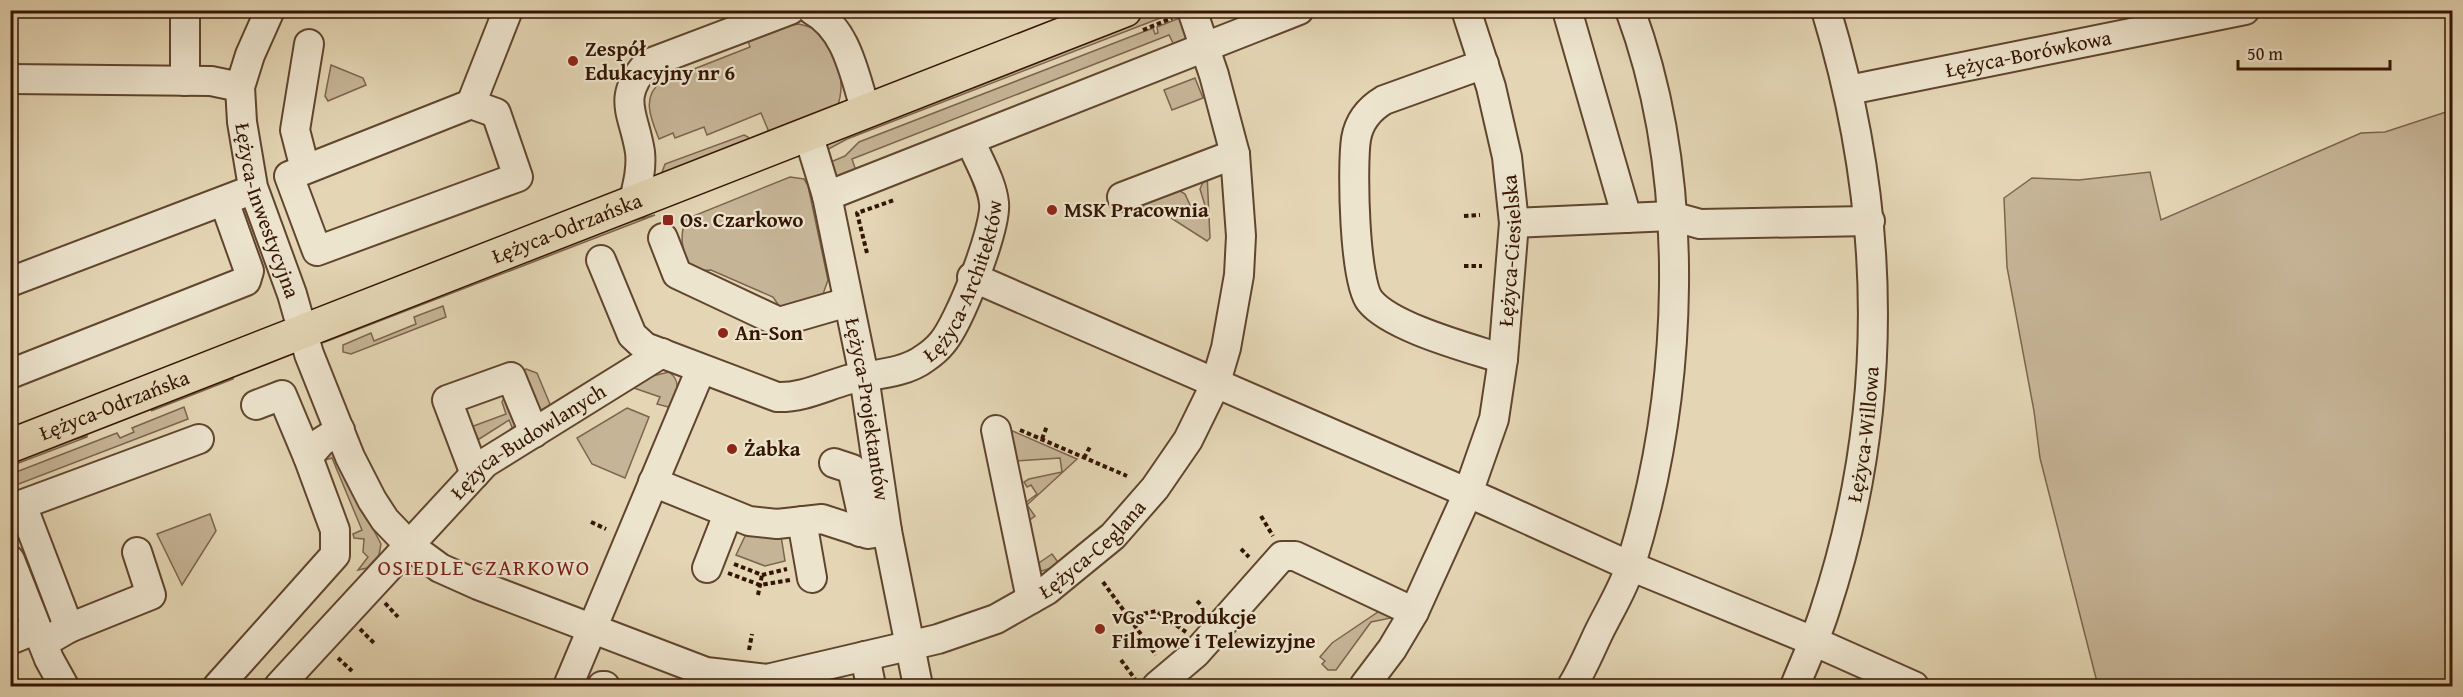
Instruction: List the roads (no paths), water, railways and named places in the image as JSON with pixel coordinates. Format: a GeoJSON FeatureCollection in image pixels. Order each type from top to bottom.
{"type":"FeatureCollection","features":[{"type":"Feature","properties":{"kind":"main road","name":"Łężyca-Odrzańska"},"geometry":{"type":"LineString","coordinates":[[10,446],[1125,10]]}},
{"type":"Feature","properties":{"kind":"street"},"geometry":{"type":"LineString","coordinates":[[185,10],[185,81]]}},
{"type":"Feature","properties":{"kind":"street","name":"Łężyca-Inwestycyjna"},"geometry":{"type":"LineString","coordinates":[[270,10],[250,55],[240,87],[242,122],[254,189],[304,332]]}},
{"type":"Feature","properties":{"kind":"street"},"geometry":{"type":"LineString","coordinates":[[471,104],[508,10]]}},
{"type":"Feature","properties":{"kind":"street"},"geometry":{"type":"LineString","coordinates":[[633,204],[640,175],[640,153],[628,98],[634,79],[647,64],[790,10]]}},
{"type":"Feature","properties":{"kind":"street"},"geometry":{"type":"LineString","coordinates":[[812,10],[829,22],[842,38],[866,111]]}},
{"type":"Feature","properties":{"kind":"street","name":"Łężyca-Ceglana"},"geometry":{"type":"LineString","coordinates":[[910,644],[938,639],[996,619],[1031,599],[1085,561],[1113,536],[1141,505],[1188,440],[1215,385],[1226,348],[1239,274],[1241,237],[1235,154],[1192,10]]}},
{"type":"Feature","properties":{"kind":"street"},"geometry":{"type":"LineString","coordinates":[[826,196],[1299,10]]}},
{"type":"Feature","properties":{"kind":"street","name":"Łężyca-Ciesielska"},"geometry":{"type":"LineString","coordinates":[[1364,687],[1392,649],[1414,612],[1468,493],[1494,419],[1503,359],[1514,223],[1507,157],[1484,64],[1466,10]]}},
{"type":"Feature","properties":{"kind":"street"},"geometry":{"type":"LineString","coordinates":[[1567,10],[1627,218]]}},
{"type":"Feature","properties":{"kind":"street"},"geometry":{"type":"LineString","coordinates":[[1572,687],[1630,566],[1654,465],[1669,377],[1674,281],[1671,181],[1661,121],[1643,44],[1630,10]]}},
{"type":"Feature","properties":{"kind":"street","name":"Łężyca-Willowa"},"geometry":{"type":"LineString","coordinates":[[1795,687],[1838,567],[1853,497],[1869,403],[1875,309],[1870,221],[1849,90],[1826,10]]}},
{"type":"Feature","properties":{"kind":"street","name":"Łężyca-Borówkowa"},"geometry":{"type":"LineString","coordinates":[[1849,90],[2227,12]]}},
{"type":"Feature","properties":{"kind":"street"},"geometry":{"type":"LineString","coordinates":[[10,282],[224,201],[297,172],[471,104],[496,113],[518,177],[317,251],[297,172],[295,130],[309,44]]}},
{"type":"Feature","properties":{"kind":"street"},"geometry":{"type":"LineString","coordinates":[[1484,64],[1384,100],[1365,116],[1356,138],[1358,242],[1362,288],[1371,302],[1389,317],[1503,359]]}},
{"type":"Feature","properties":{"kind":"street"},"geometry":{"type":"LineString","coordinates":[[10,79],[211,81],[240,87]]}},
{"type":"Feature","properties":{"kind":"street","name":"Łężyca-Projektantów"},"geometry":{"type":"LineString","coordinates":[[808,134],[826,196],[864,376],[874,532],[910,644],[918,687]]}},
{"type":"Feature","properties":{"kind":"street","name":"Łężyca-Architektów"},"geometry":{"type":"LineString","coordinates":[[601,260],[632,335],[645,347],[777,397],[795,398],[864,376],[904,369],[924,359],[943,342],[957,317],[991,233],[995,217],[993,193],[970,140]]}},
{"type":"Feature","properties":{"kind":"street"},"geometry":{"type":"LineString","coordinates":[[1122,197],[1235,154]]}},
{"type":"Feature","properties":{"kind":"street"},"geometry":{"type":"LineString","coordinates":[[10,374],[246,281],[249,271],[224,201]]}},
{"type":"Feature","properties":{"kind":"street"},"geometry":{"type":"LineString","coordinates":[[1514,223],[1671,216],[1700,224],[1870,221]]}},
{"type":"Feature","properties":{"kind":"street"},"geometry":{"type":"LineString","coordinates":[[663,238],[677,274],[779,322],[848,302]]}},
{"type":"Feature","properties":{"kind":"street"},"geometry":{"type":"LineString","coordinates":[[972,277],[1630,566],[1813,641],[1914,687]]}},
{"type":"Feature","properties":{"kind":"street"},"geometry":{"type":"LineString","coordinates":[[304,332],[309,354],[372,500],[385,520],[410,546],[450,573],[593,631],[706,672],[749,678],[784,676],[910,644]]}},
{"type":"Feature","properties":{"kind":"street","name":"Łężyca-Budowlanych"},"geometry":{"type":"LineString","coordinates":[[279,687],[485,463],[662,354]]}},
{"type":"Feature","properties":{"kind":"street"},"geometry":{"type":"LineString","coordinates":[[568,687],[701,369]]}},
{"type":"Feature","properties":{"kind":"street"},"geometry":{"type":"LineString","coordinates":[[476,474],[447,400],[511,377],[534,433]]}},
{"type":"Feature","properties":{"kind":"street"},"geometry":{"type":"LineString","coordinates":[[218,687],[335,555],[335,530],[282,395],[255,405]]}},
{"type":"Feature","properties":{"kind":"street"},"geometry":{"type":"LineString","coordinates":[[1003,428],[1031,599]]}},
{"type":"Feature","properties":{"kind":"street"},"geometry":{"type":"LineString","coordinates":[[308,457],[321,442],[340,430]]}},
{"type":"Feature","properties":{"kind":"street"},"geometry":{"type":"LineString","coordinates":[[69,628],[16,507],[199,439]]}},
{"type":"Feature","properties":{"kind":"street"},"geometry":{"type":"LineString","coordinates":[[834,463],[852,468],[862,514],[874,532]]}},
{"type":"Feature","properties":{"kind":"street"},"geometry":{"type":"LineString","coordinates":[[653,482],[728,514],[761,523],[822,519],[874,532]]}},
{"type":"Feature","properties":{"kind":"street"},"geometry":{"type":"LineString","coordinates":[[722,568],[728,514]]}},
{"type":"Feature","properties":{"kind":"street"},"geometry":{"type":"LineString","coordinates":[[801,575],[802,521]]}},
{"type":"Feature","properties":{"kind":"street"},"geometry":{"type":"LineString","coordinates":[[10,640],[40,636],[69,628],[151,595],[137,552]]}},
{"type":"Feature","properties":{"kind":"street"},"geometry":{"type":"LineString","coordinates":[[1158,673],[1196,653],[1282,556],[1295,556],[1414,612]]}},
{"type":"Feature","properties":{"kind":"street"},"geometry":{"type":"LineString","coordinates":[[10,560],[40,636],[64,687]]}},
{"type":"Feature","properties":{"kind":"street"},"geometry":{"type":"LineString","coordinates":[[865,656],[871,687]]}},
{"type":"Feature","properties":{"kind":"place","name":"Zespół Edukacyjny nr 6"},"geometry":{"type":"Point","coordinates":[573,61]}},
{"type":"Feature","properties":{"kind":"place","name":"MSK Pracownia"},"geometry":{"type":"Point","coordinates":[1052,210]}},
{"type":"Feature","properties":{"kind":"place","name":"Os. Czarkowo"},"geometry":{"type":"Point","coordinates":[668,220]}},
{"type":"Feature","properties":{"kind":"place","name":"An-Son"},"geometry":{"type":"Point","coordinates":[723,333]}},
{"type":"Feature","properties":{"kind":"place","name":"Żabka"},"geometry":{"type":"Point","coordinates":[732,449]}},
{"type":"Feature","properties":{"kind":"place","name":"vGs - Produkcje Filmowe i Telewizyjne"},"geometry":{"type":"Point","coordinates":[1100,629]}},
{"type":"Feature","properties":{"kind":"district","name":"OSIEDLE CZARKOWO"},"geometry":{"type":"Point","coordinates":[484,567]}}]}
